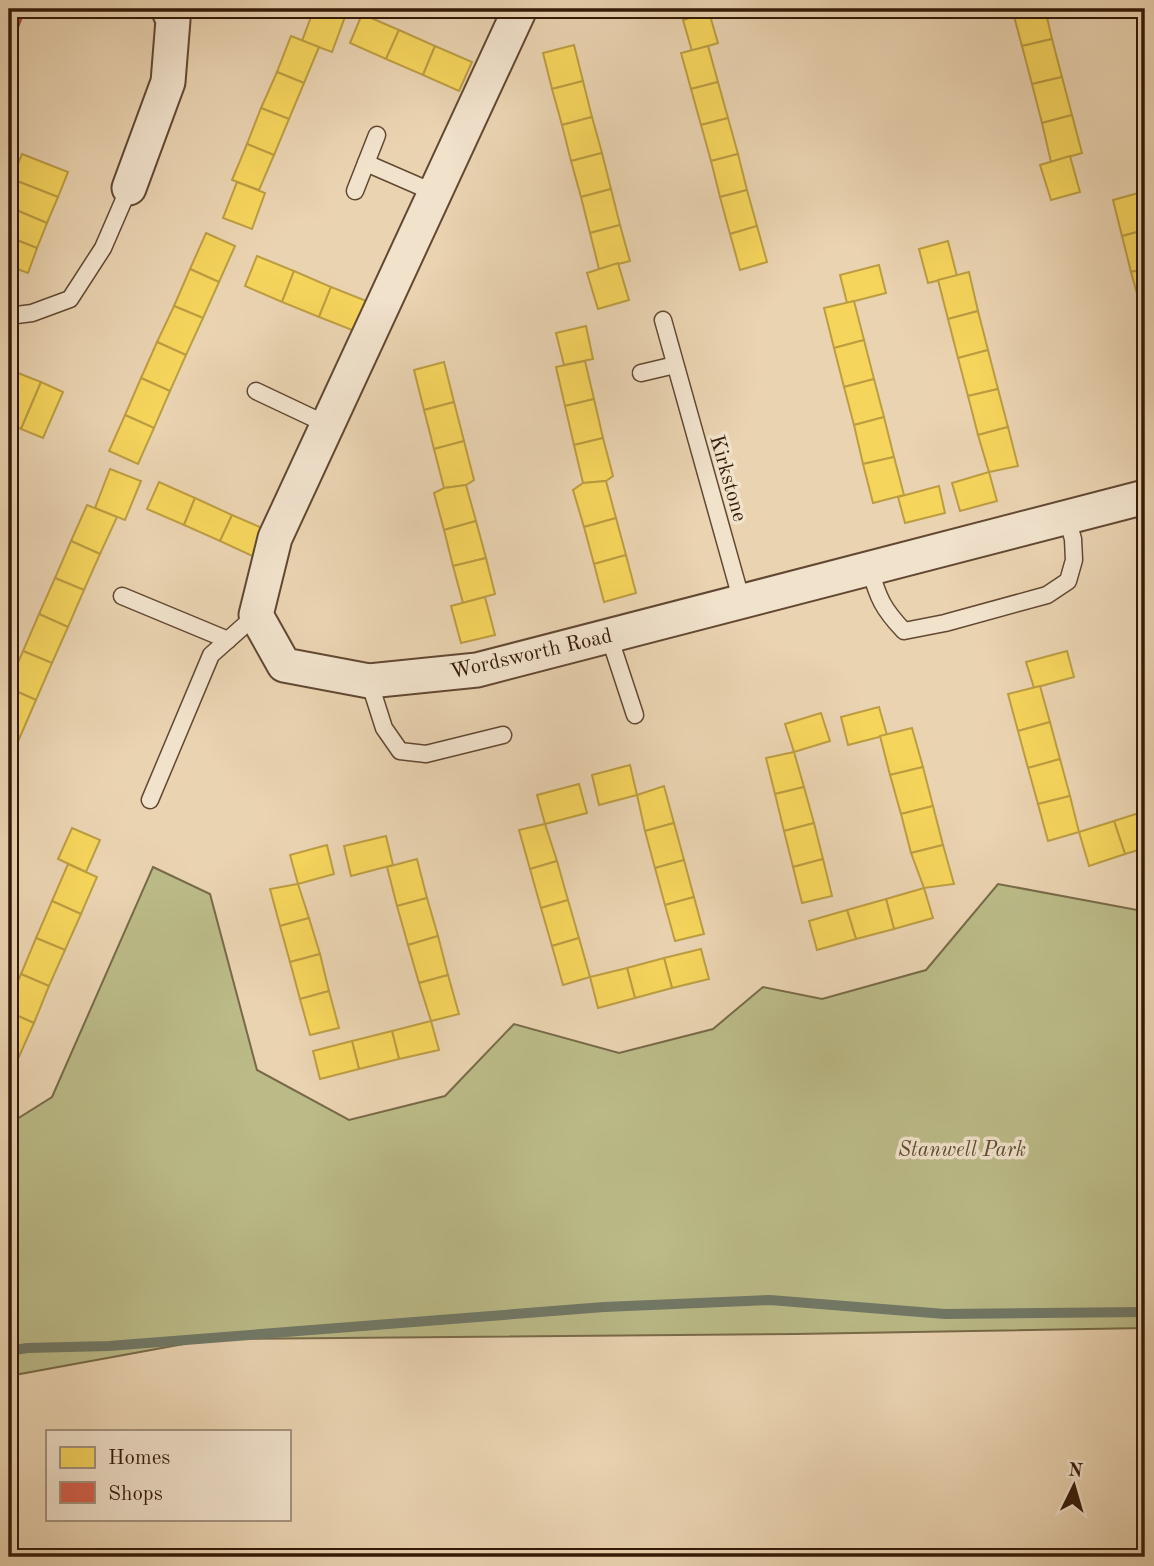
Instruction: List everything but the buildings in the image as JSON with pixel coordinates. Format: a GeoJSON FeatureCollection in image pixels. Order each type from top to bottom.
{"type":"FeatureCollection","features":[{"type":"Feature","properties":{"kind":"street"},"geometry":{"type":"LineString","coordinates":[[129,188],[168,82],[173,20],[168,9]]}},
{"type":"Feature","properties":{"kind":"street"},"geometry":{"type":"LineString","coordinates":[[256,615],[275,538],[520,9]]}},
{"type":"Feature","properties":{"kind":"street","name":"Wordsworth Road"},"geometry":{"type":"LineString","coordinates":[[256,615],[284,665],[369,681],[477,670],[1145,497]]}},
{"type":"Feature","properties":{"kind":"lane"},"geometry":{"type":"LineString","coordinates":[[355,191],[377,135]]}},
{"type":"Feature","properties":{"kind":"lane"},"geometry":{"type":"LineString","coordinates":[[366,163],[435,193]]}},
{"type":"Feature","properties":{"kind":"lane"},"geometry":{"type":"LineString","coordinates":[[9,316],[32,313],[70,299],[103,248],[129,188]]}},
{"type":"Feature","properties":{"kind":"lane","name":"Kirkstone"},"geometry":{"type":"LineString","coordinates":[[663,320],[742,601]]}},
{"type":"Feature","properties":{"kind":"lane"},"geometry":{"type":"LineString","coordinates":[[641,373],[675,365]]}},
{"type":"Feature","properties":{"kind":"lane"},"geometry":{"type":"LineString","coordinates":[[256,391],[328,425]]}},
{"type":"Feature","properties":{"kind":"lane"},"geometry":{"type":"LineString","coordinates":[[870,569],[886,612],[904,631],[945,623],[1047,595],[1068,581],[1074,560],[1073,539],[1066,518]]}},
{"type":"Feature","properties":{"kind":"lane"},"geometry":{"type":"LineString","coordinates":[[122,596],[228,640]]}},
{"type":"Feature","properties":{"kind":"lane"},"geometry":{"type":"LineString","coordinates":[[150,800],[211,655],[256,615]]}},
{"type":"Feature","properties":{"kind":"lane"},"geometry":{"type":"LineString","coordinates":[[608,636],[635,715]]}},
{"type":"Feature","properties":{"kind":"lane"},"geometry":{"type":"LineString","coordinates":[[369,681],[384,728],[400,751],[426,754],[503,735]]}},
{"type":"Feature","properties":{"kind":"green space","name":"Stanwell Park"},"geometry":{"type":"Polygon","coordinates":[[[153,867],[210,894],[257,1070],[349,1120],[445,1096],[514,1024],[619,1053],[713,1029],[763,987],[822,999],[926,970],[998,884],[1137,910],[1145,907],[1145,1328],[211,1339],[9,1376],[9,1124],[52,1097],[153,867]]]}},
{"type":"Feature","properties":{"kind":"waterway"},"geometry":{"type":"LineString","coordinates":[[9,1351],[109,1346],[604,1307],[770,1300],[945,1314],[1145,1312]]}}]}
